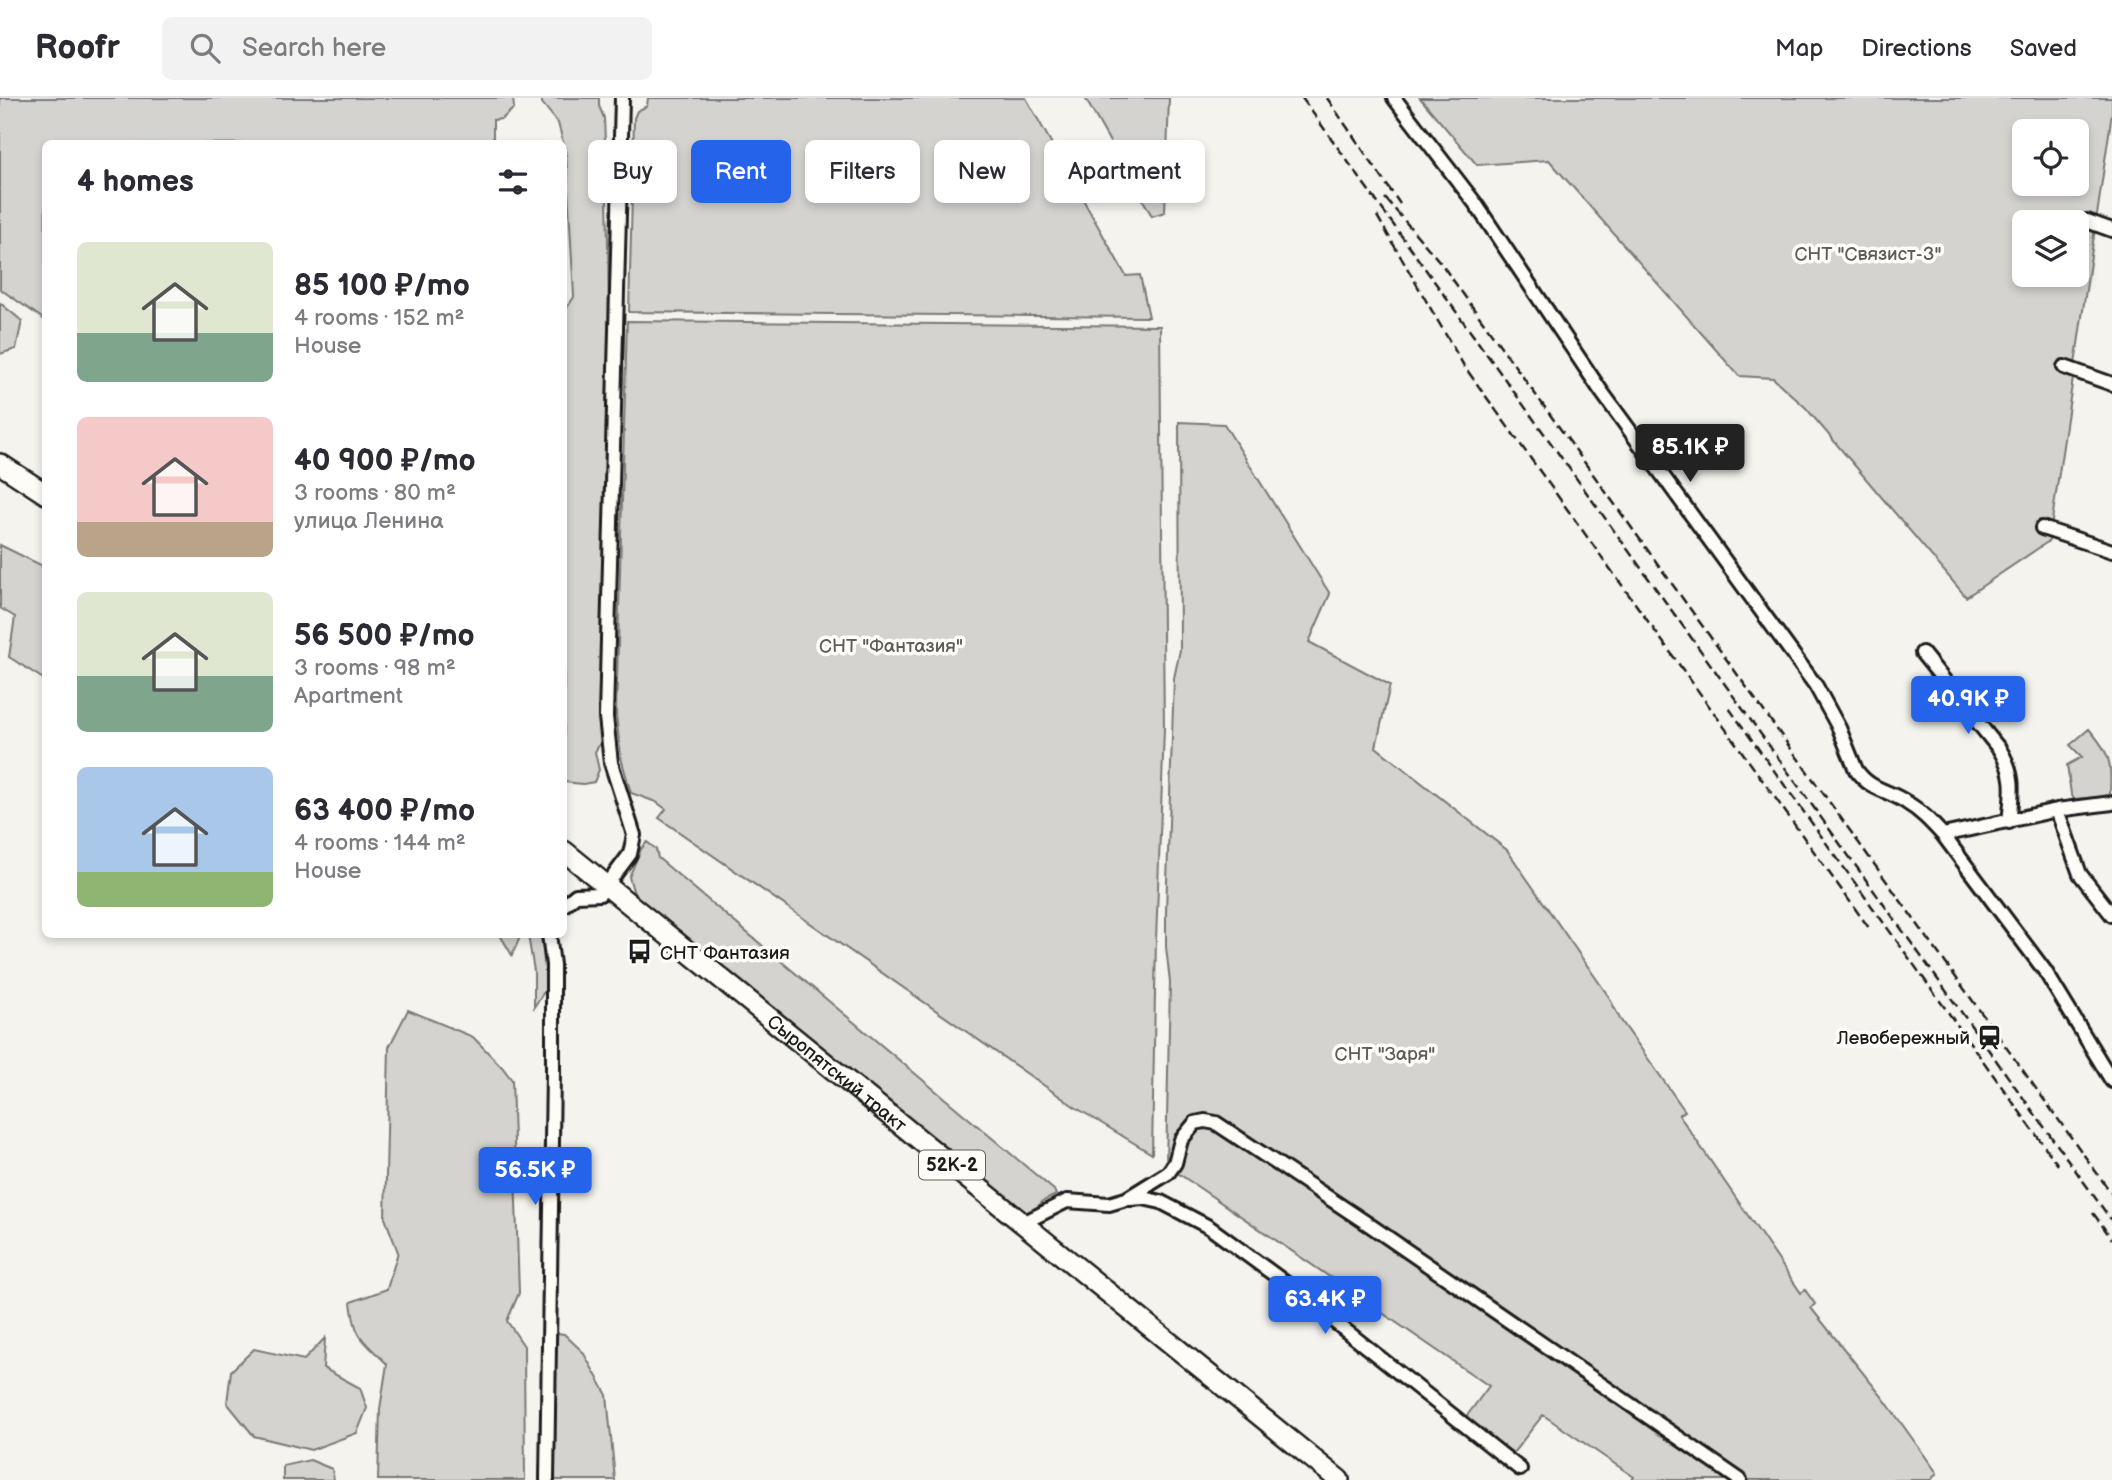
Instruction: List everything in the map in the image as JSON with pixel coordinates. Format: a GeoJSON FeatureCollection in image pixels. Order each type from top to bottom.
{"type":"FeatureCollection","features":[{"type":"Feature","properties":{"kind":"main road"},"geometry":{"type":"LineString","coordinates":[[0,464],[42,491]]}},
{"type":"Feature","properties":{"kind":"main road"},"geometry":{"type":"LineString","coordinates":[[0,478],[42,505]]}},
{"type":"Feature","properties":{"kind":"main road","name":"Сыропятский тракт"},"geometry":{"type":"LineString","coordinates":[[567,854],[604,890],[1318,1480]]}},
{"type":"Feature","properties":{"kind":"main road","name":"Сыропятский тракт"},"geometry":{"type":"LineString","coordinates":[[567,868],[604,890],[1023,1223],[1339,1480]]}},
{"type":"Feature","properties":{"kind":"street"},"geometry":{"type":"LineString","coordinates":[[567,902],[576,895],[604,890],[630,854],[634,835],[611,763],[606,718],[622,98]]}},
{"type":"Feature","properties":{"kind":"street"},"geometry":{"type":"LineString","coordinates":[[1394,98],[1475,202],[1601,391],[1816,686],[1828,705],[1856,770],[1872,788],[1903,799],[1921,812],[1943,835],[2045,971],[2112,1081]]}},
{"type":"Feature","properties":{"kind":"street"},"geometry":{"type":"LineString","coordinates":[[2089,222],[2112,230]]}},
{"type":"Feature","properties":{"kind":"street"},"geometry":{"type":"LineString","coordinates":[[2064,368],[2112,384]]}},
{"type":"Feature","properties":{"kind":"street"},"geometry":{"type":"LineString","coordinates":[[2042,528],[2112,551]]}},
{"type":"Feature","properties":{"kind":"street"},"geometry":{"type":"LineString","coordinates":[[1922,653],[2008,762],[2013,781],[2009,822]]}},
{"type":"Feature","properties":{"kind":"street"},"geometry":{"type":"LineString","coordinates":[[1943,835],[2057,810],[2112,803]]}},
{"type":"Feature","properties":{"kind":"street"},"geometry":{"type":"LineString","coordinates":[[2057,810],[2080,874],[2112,915]]}},
{"type":"Feature","properties":{"kind":"street"},"geometry":{"type":"LineString","coordinates":[[547,1480],[553,1073],[553,965],[550,938]]}},
{"type":"Feature","properties":{"kind":"street"},"geometry":{"type":"LineString","coordinates":[[1126,1199],[1168,1173],[1175,1163],[1181,1140],[1195,1123],[1216,1123],[1740,1480]]}},
{"type":"Feature","properties":{"kind":"street"},"geometry":{"type":"LineString","coordinates":[[1023,1223],[1068,1201],[1109,1204],[1143,1198],[1161,1202],[1209,1227],[1287,1284],[1520,1469]]}},
{"type":"Feature","properties":{"kind":"green space"},"geometry":{"type":"Polygon","coordinates":[[[0,98],[513,98],[514,108],[502,119],[493,120],[493,140],[42,140],[42,318],[0,289],[0,98]]]}},
{"type":"Feature","properties":{"kind":"green space"},"geometry":{"type":"Polygon","coordinates":[[[542,98],[599,98],[604,118],[605,140],[588,140],[588,203],[607,203],[609,351],[602,740],[595,752],[599,770],[594,782],[583,784],[567,782],[567,308],[574,297],[567,140],[563,140],[558,123],[542,103],[542,98]]]}},
{"type":"Feature","properties":{"kind":"green space"},"geometry":{"type":"Polygon","coordinates":[[[648,98],[1026,98],[1050,140],[1044,140],[1044,203],[1085,203],[1126,276],[1140,275],[1149,317],[629,312],[632,203],[677,203],[677,140],[633,140],[634,118],[637,111],[647,106],[648,98]]]}},
{"type":"Feature","properties":{"kind":"green space"},"geometry":{"type":"Polygon","coordinates":[[[1085,98],[1169,98],[1168,140],[1109,140],[1085,98]]]}},
{"type":"Feature","properties":{"kind":"green space","name":"СНТ \"Связист-3\""},"geometry":{"type":"Polygon","coordinates":[[[1420,98],[2112,98],[2089,269],[2089,210],[2012,210],[2012,287],[2086,287],[2049,541],[1966,597],[1806,408],[1773,378],[1739,376],[1549,160],[1477,165],[1420,98]]]}},
{"type":"Feature","properties":{"kind":"green space"},"geometry":{"type":"Polygon","coordinates":[[[1145,203],[1165,203],[1165,212],[1152,216],[1145,203]]]}},
{"type":"Feature","properties":{"kind":"green space"},"geometry":{"type":"Polygon","coordinates":[[[0,303],[22,321],[16,349],[0,354],[0,303]]]}},
{"type":"Feature","properties":{"kind":"green space","name":"СНТ \"Фантазия\""},"geometry":{"type":"Polygon","coordinates":[[[627,321],[1160,326],[1164,729],[1152,1154],[1075,1107],[659,818],[666,809],[656,802],[631,793],[621,758],[616,715],[627,321]]]}},
{"type":"Feature","properties":{"kind":"green space","name":"СНТ \"Заря\""},"geometry":{"type":"Polygon","coordinates":[[[1179,422],[1224,424],[1330,594],[1309,642],[1390,685],[1376,747],[1507,850],[1685,1111],[1679,1115],[1801,1293],[1805,1290],[1815,1304],[1811,1308],[1884,1399],[1937,1473],[1931,1480],[1632,1480],[1634,1477],[1543,1415],[1513,1453],[1466,1417],[1489,1386],[1166,1165],[1170,982],[1166,911],[1174,678],[1180,650],[1179,422]]]}},
{"type":"Feature","properties":{"kind":"green space"},"geometry":{"type":"Polygon","coordinates":[[[0,545],[42,566],[42,678],[9,657],[15,617],[0,608],[0,545]]]}},
{"type":"Feature","properties":{"kind":"green space"},"geometry":{"type":"Polygon","coordinates":[[[2089,729],[2106,753],[2110,796],[2074,799],[2067,765],[2082,757],[2070,745],[2089,729]]]}},
{"type":"Feature","properties":{"kind":"green space"},"geometry":{"type":"Polygon","coordinates":[[[647,842],[656,849],[658,858],[1054,1190],[1056,1195],[1043,1201],[1032,1213],[1022,1213],[635,897],[629,877],[641,849],[647,842]]]}},
{"type":"Feature","properties":{"kind":"green space"},"geometry":{"type":"Polygon","coordinates":[[[502,938],[520,938],[512,955],[502,938]]]}},
{"type":"Feature","properties":{"kind":"green space"},"geometry":{"type":"Polygon","coordinates":[[[528,938],[541,938],[547,987],[534,1007],[534,971],[528,938]]]}},
{"type":"Feature","properties":{"kind":"green space"},"geometry":{"type":"Polygon","coordinates":[[[408,1010],[473,1037],[512,1080],[519,1293],[507,1321],[524,1346],[525,1480],[378,1480],[380,1409],[387,1364],[361,1338],[351,1302],[387,1289],[398,1252],[385,1218],[389,1047],[408,1010]]]}},
{"type":"Feature","properties":{"kind":"green space"},"geometry":{"type":"Polygon","coordinates":[[[550,1332],[564,1334],[583,1352],[607,1395],[615,1480],[548,1480],[550,1332]]]}},
{"type":"Feature","properties":{"kind":"green space"},"geometry":{"type":"Polygon","coordinates":[[[325,1338],[323,1368],[360,1388],[367,1408],[357,1433],[311,1450],[254,1436],[227,1403],[231,1371],[254,1349],[304,1360],[325,1338]]]}},
{"type":"Feature","properties":{"kind":"green space"},"geometry":{"type":"Polygon","coordinates":[[[310,1460],[332,1469],[334,1480],[283,1480],[283,1466],[310,1460]]]}},
{"type":"Feature","properties":{"kind":"railway"},"geometry":{"type":"LineString","coordinates":[[1302,98],[2112,1221]]}},
{"type":"Feature","properties":{"kind":"railway"},"geometry":{"type":"LineString","coordinates":[[1327,98],[1400,204]]}},
{"type":"Feature","properties":{"kind":"railway"},"geometry":{"type":"LineString","coordinates":[[1385,198],[1440,262],[2112,1194]]}},
{"type":"Feature","properties":{"kind":"railway"},"geometry":{"type":"LineString","coordinates":[[1377,216],[1464,366],[1869,928]]}},
{"type":"Feature","properties":{"kind":"railway"},"geometry":{"type":"LineString","coordinates":[[1729,708],[2058,1165]]}},
{"type":"Feature","properties":{"kind":"railway"},"geometry":{"type":"LineString","coordinates":[[2093,1213],[2112,1239]]}},
{"type":"Feature","properties":{"kind":"place","name":"СНТ Фантазия"},"geometry":{"type":"Point","coordinates":[640,952]}},
{"type":"Feature","properties":{"kind":"place","name":"Левобережный"},"geometry":{"type":"Point","coordinates":[1990,1037]}}]}
